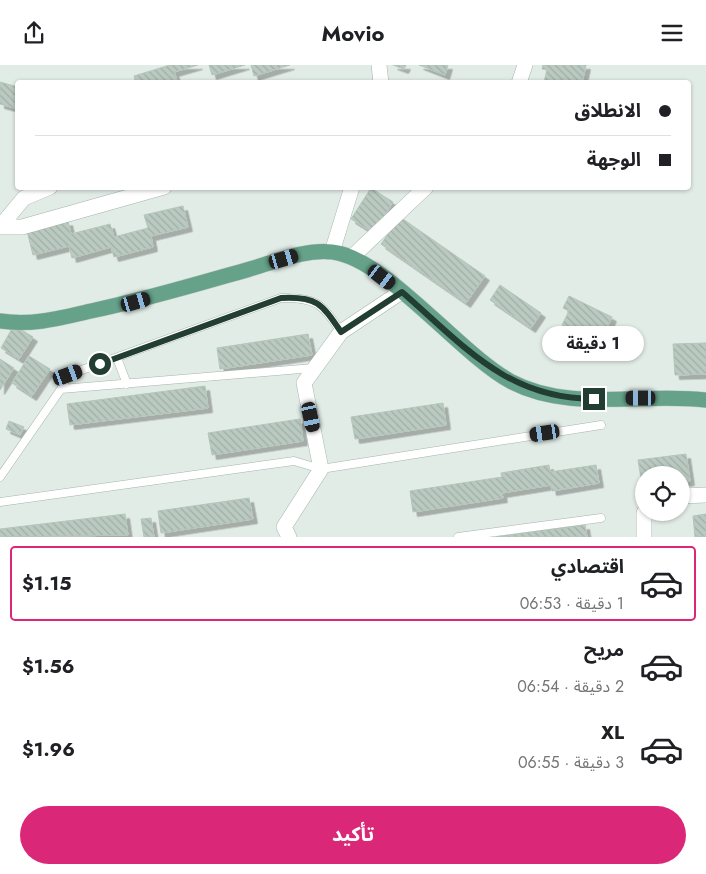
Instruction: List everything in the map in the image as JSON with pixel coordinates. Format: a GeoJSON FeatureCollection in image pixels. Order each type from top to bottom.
{"type":"FeatureCollection","features":[{"type":"Feature","properties":{"kind":"main road"},"geometry":{"type":"LineString","coordinates":[[0,321],[16,323],[50,320],[136,302],[302,254],[332,252],[360,261],[402,292],[483,363],[511,381],[538,391],[579,399],[687,397],[706,400]]}},
{"type":"Feature","properties":{"kind":"street"},"geometry":{"type":"LineString","coordinates":[[380,65],[381,80]]}},
{"type":"Feature","properties":{"kind":"street"},"geometry":{"type":"LineString","coordinates":[[519,80],[525,65]]}},
{"type":"Feature","properties":{"kind":"street"},"geometry":{"type":"LineString","coordinates":[[0,227],[24,198],[43,190]]}},
{"type":"Feature","properties":{"kind":"street"},"geometry":{"type":"LineString","coordinates":[[0,227],[22,227],[153,190]]}},
{"type":"Feature","properties":{"kind":"street"},"geometry":{"type":"LineString","coordinates":[[332,252],[351,190]]}},
{"type":"Feature","properties":{"kind":"street"},"geometry":{"type":"LineString","coordinates":[[352,257],[423,190]]}},
{"type":"Feature","properties":{"kind":"street"},"geometry":{"type":"LineString","coordinates":[[289,537],[284,527],[322,469],[304,383],[341,332],[402,292]]}},
{"type":"Feature","properties":{"kind":"street"},"geometry":{"type":"LineString","coordinates":[[690,495],[706,495]]}},
{"type":"Feature","properties":{"kind":"street"},"geometry":{"type":"LineString","coordinates":[[644,521],[644,537]]}},
{"type":"Feature","properties":{"kind":"lane"},"geometry":{"type":"LineString","coordinates":[[0,477],[61,389],[68,375],[281,298],[298,297],[323,306],[341,332]]}},
{"type":"Feature","properties":{"kind":"lane"},"geometry":{"type":"LineString","coordinates":[[116,358],[127,384]]}},
{"type":"Feature","properties":{"kind":"lane"},"geometry":{"type":"LineString","coordinates":[[61,389],[315,368]]}},
{"type":"Feature","properties":{"kind":"lane"},"geometry":{"type":"LineString","coordinates":[[0,502],[294,461],[322,469],[601,425]]}},
{"type":"Feature","properties":{"kind":"lane"},"geometry":{"type":"LineString","coordinates":[[458,537],[601,519]]}},
{"type":"Feature","properties":{"kind":"building"},"geometry":{"type":"Polygon","coordinates":[[[170,65],[198,65],[174,72],[177,80],[135,80],[134,76],[170,65]]]}},
{"type":"Feature","properties":{"kind":"building"},"geometry":{"type":"Polygon","coordinates":[[[209,65],[245,65],[212,75],[209,65]]]}},
{"type":"Feature","properties":{"kind":"building"},"geometry":{"type":"Polygon","coordinates":[[[251,65],[290,65],[254,76],[251,65]]]}},
{"type":"Feature","properties":{"kind":"building"},"geometry":{"type":"Polygon","coordinates":[[[393,65],[406,65],[404,69],[393,65]]]}},
{"type":"Feature","properties":{"kind":"building"},"geometry":{"type":"Polygon","coordinates":[[[419,65],[448,65],[445,75],[419,65]]]}},
{"type":"Feature","properties":{"kind":"building"},"geometry":{"type":"Polygon","coordinates":[[[543,65],[586,65],[583,80],[544,80],[547,70],[542,69],[543,65]]]}},
{"type":"Feature","properties":{"kind":"building"},"geometry":{"type":"Polygon","coordinates":[[[0,82],[15,86],[15,108],[0,104],[0,82]]]}},
{"type":"Feature","properties":{"kind":"building"},"geometry":{"type":"Polygon","coordinates":[[[370,190],[374,190],[393,202],[374,233],[351,219],[370,190]]]}},
{"type":"Feature","properties":{"kind":"building"},"geometry":{"type":"Polygon","coordinates":[[[183,206],[188,227],[151,236],[153,247],[114,257],[111,247],[72,258],[69,246],[33,255],[27,231],[68,221],[71,234],[110,224],[114,237],[148,228],[144,215],[183,206]]]}},
{"type":"Feature","properties":{"kind":"building"},"geometry":{"type":"Polygon","coordinates":[[[400,217],[485,276],[466,303],[381,244],[400,217]]]}},
{"type":"Feature","properties":{"kind":"building"},"geometry":{"type":"Polygon","coordinates":[[[500,285],[541,313],[531,328],[490,300],[500,285]]]}},
{"type":"Feature","properties":{"kind":"building"},"geometry":{"type":"Polygon","coordinates":[[[569,296],[612,317],[600,343],[562,325],[569,311],[563,308],[569,296]]]}},
{"type":"Feature","properties":{"kind":"building"},"geometry":{"type":"Polygon","coordinates":[[[14,325],[33,337],[19,359],[1,348],[14,325]]]}},
{"type":"Feature","properties":{"kind":"building"},"geometry":{"type":"Polygon","coordinates":[[[308,334],[312,355],[220,369],[217,348],[308,334]]]}},
{"type":"Feature","properties":{"kind":"building"},"geometry":{"type":"Polygon","coordinates":[[[706,343],[706,374],[675,375],[673,344],[706,343]]]}},
{"type":"Feature","properties":{"kind":"building"},"geometry":{"type":"Polygon","coordinates":[[[29,356],[50,369],[32,396],[12,383],[29,356]]]}},
{"type":"Feature","properties":{"kind":"building"},"geometry":{"type":"Polygon","coordinates":[[[0,359],[14,368],[0,390],[0,359]]]}},
{"type":"Feature","properties":{"kind":"building"},"geometry":{"type":"Polygon","coordinates":[[[205,386],[208,408],[70,425],[67,404],[205,386]]]}},
{"type":"Feature","properties":{"kind":"building"},"geometry":{"type":"Polygon","coordinates":[[[443,403],[446,425],[355,439],[351,417],[443,403]]]}},
{"type":"Feature","properties":{"kind":"building"},"geometry":{"type":"Polygon","coordinates":[[[300,419],[303,441],[212,455],[208,433],[300,419]]]}},
{"type":"Feature","properties":{"kind":"building"},"geometry":{"type":"Polygon","coordinates":[[[9,421],[24,427],[20,435],[6,429],[9,421]]]}},
{"type":"Feature","properties":{"kind":"building"},"geometry":{"type":"Polygon","coordinates":[[[686,454],[688,466],[639,466],[638,460],[686,454]]]}},
{"type":"Feature","properties":{"kind":"building"},"geometry":{"type":"Polygon","coordinates":[[[549,465],[550,472],[596,465],[599,483],[552,491],[551,485],[502,493],[503,498],[413,512],[410,491],[502,477],[501,473],[549,465]]]}},
{"type":"Feature","properties":{"kind":"building"},"geometry":{"type":"Polygon","coordinates":[[[249,498],[253,519],[161,533],[158,511],[249,498]]]}},
{"type":"Feature","properties":{"kind":"building"},"geometry":{"type":"Polygon","coordinates":[[[125,514],[128,535],[0,537],[0,529],[125,514]]]}},
{"type":"Feature","properties":{"kind":"building"},"geometry":{"type":"Polygon","coordinates":[[[706,514],[706,536],[695,537],[693,516],[706,514]]]}},
{"type":"Feature","properties":{"kind":"building"},"geometry":{"type":"Polygon","coordinates":[[[151,518],[154,537],[144,537],[141,519],[151,518]]]}},
{"type":"Feature","properties":{"kind":"building"},"geometry":{"type":"Polygon","coordinates":[[[585,525],[587,537],[496,537],[585,525]]]}},
{"type":"Feature","properties":{"kind":"route"},"geometry":{"type":"LineString","coordinates":[[100,364],[281,298],[298,297],[323,306],[341,332],[402,292],[483,363],[511,381],[538,391],[579,399],[594,399]]}}]}
